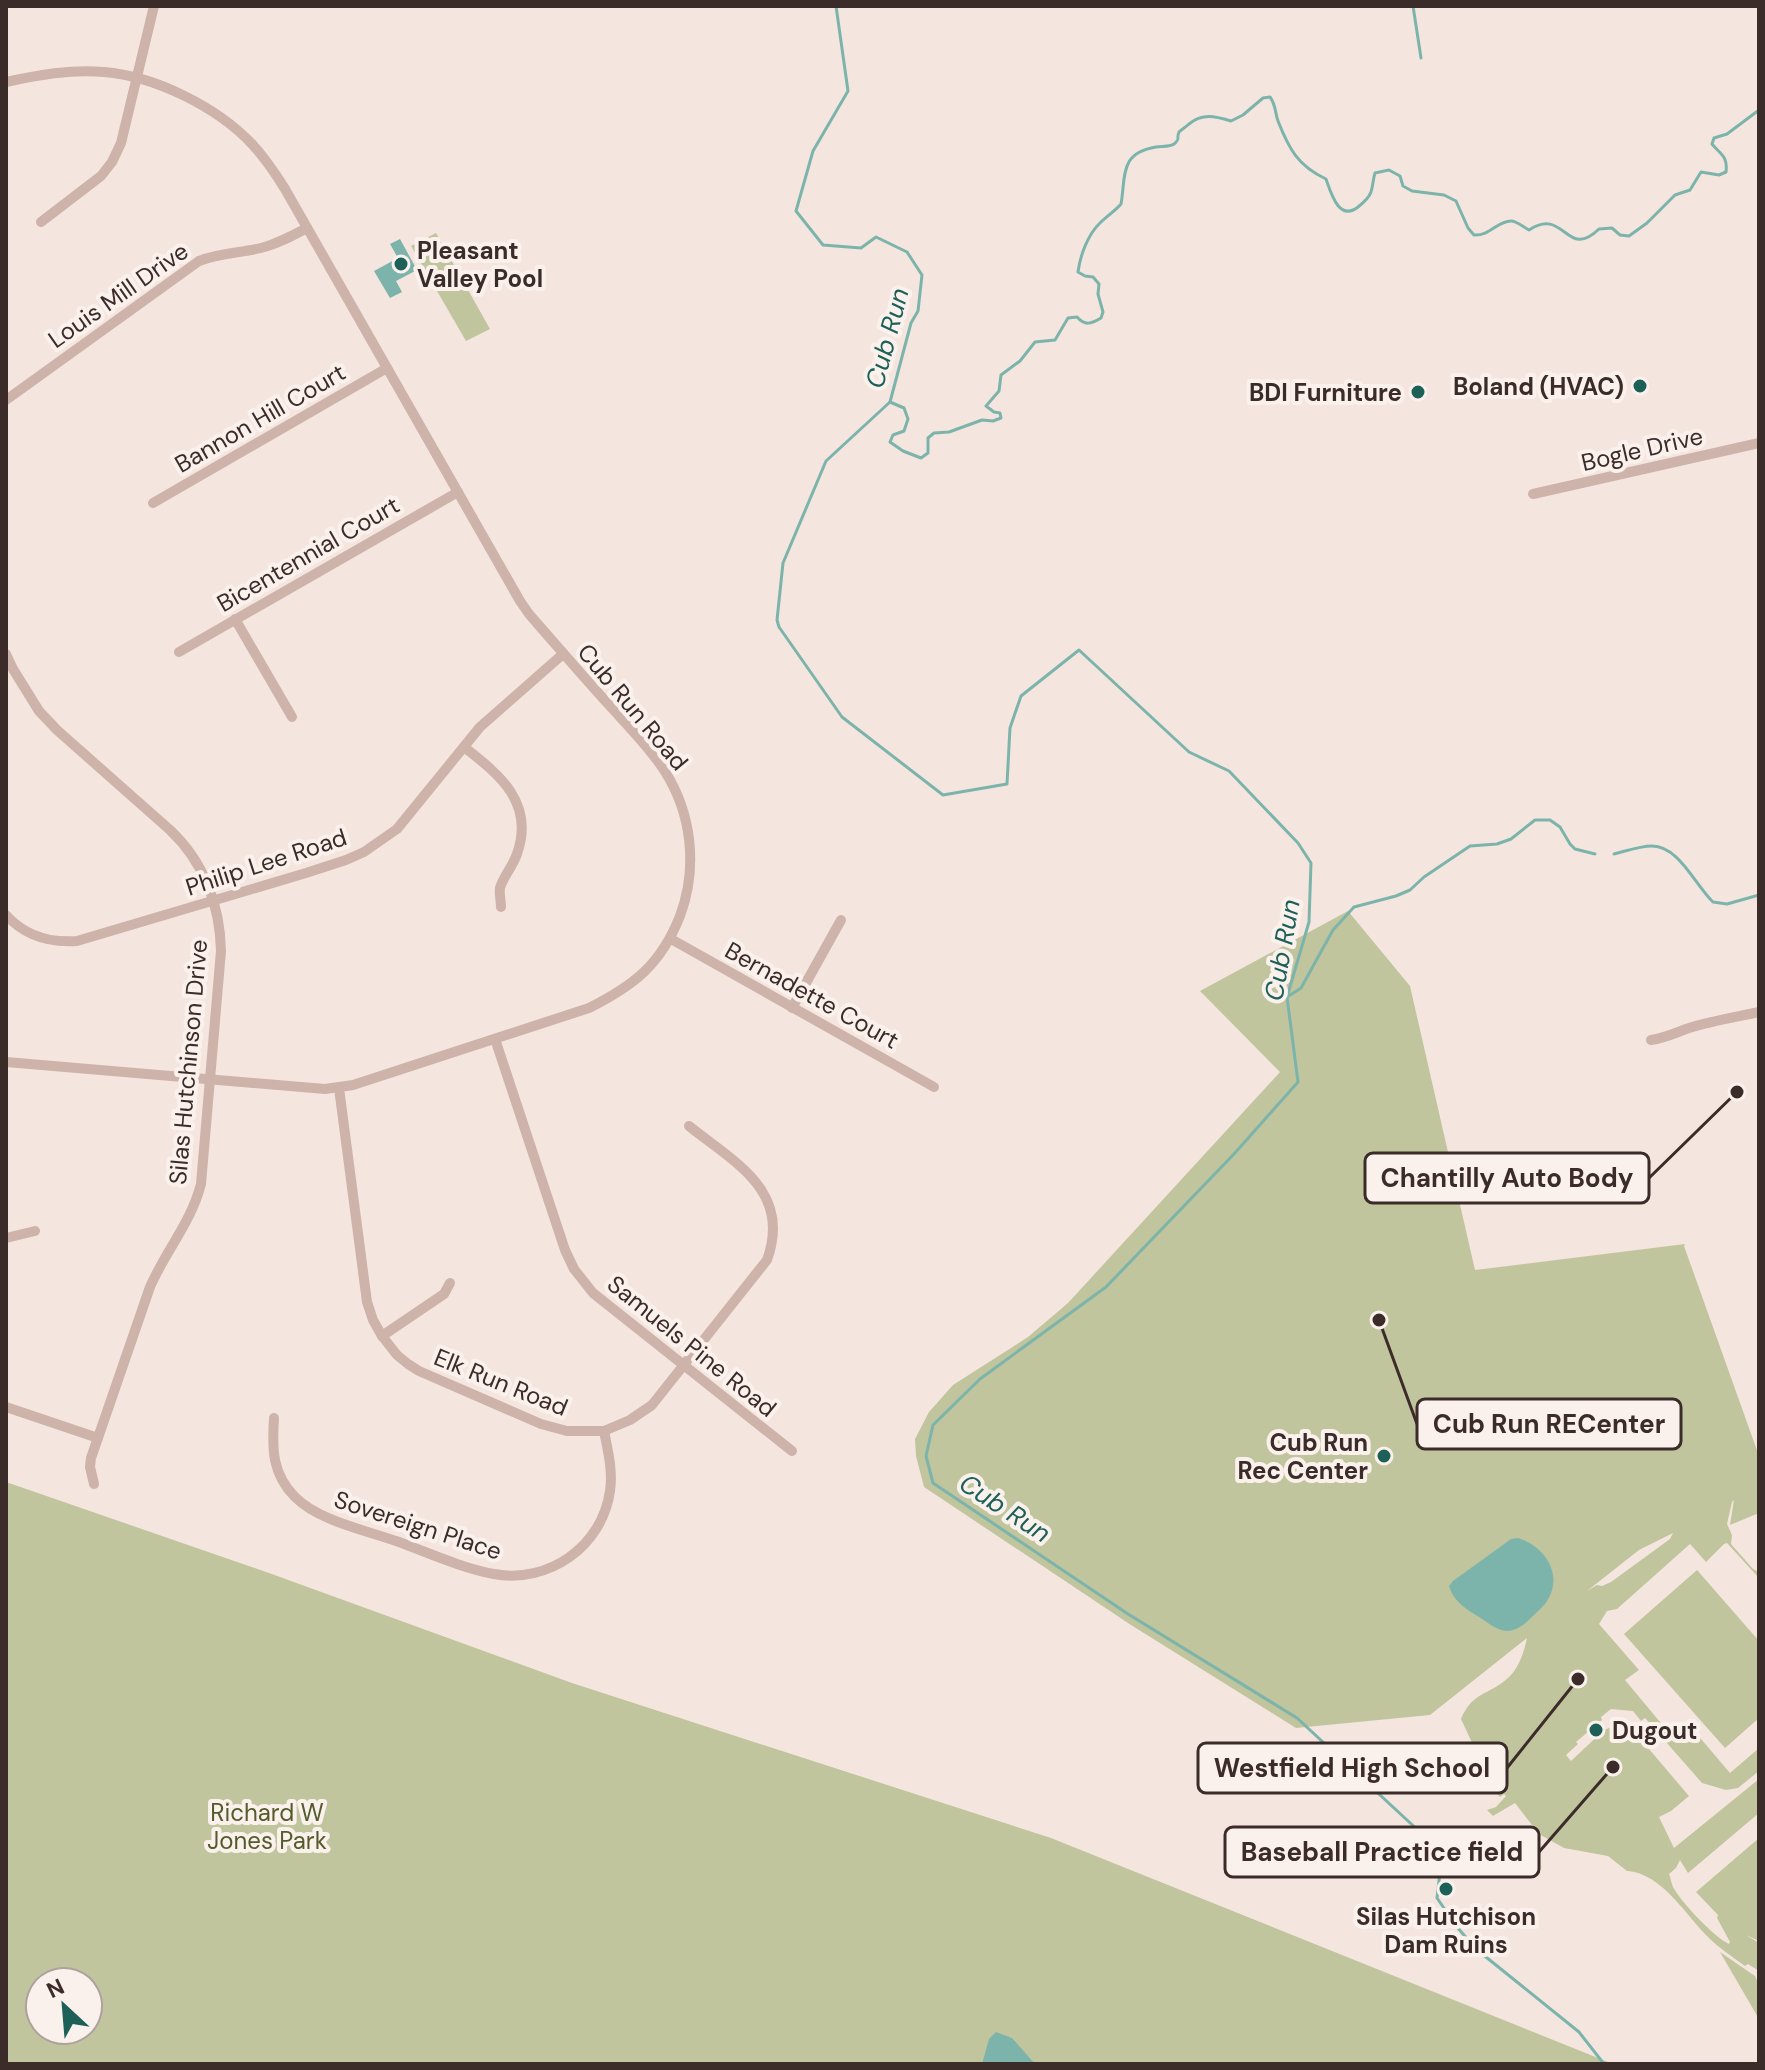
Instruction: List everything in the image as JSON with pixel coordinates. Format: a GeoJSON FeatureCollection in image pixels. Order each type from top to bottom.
{"type":"FeatureCollection","features":[{"type":"Feature","properties":{"kind":"street"},"geometry":{"type":"LineString","coordinates":[[41,222],[101,176],[112,162],[121,143],[154,6]]}},
{"type":"Feature","properties":{"kind":"street","name":"Cub Run Road"},"geometry":{"type":"LineString","coordinates":[[6,82],[70,72],[105,72],[137,79],[169,88],[202,105],[251,143],[285,189],[520,601],[663,768],[678,797],[688,828],[690,864],[683,907],[671,939],[646,970],[610,998],[589,1008],[339,1088],[6,1062]]}},
{"type":"Feature","properties":{"kind":"street","name":"Louis Mill Drive"},"geometry":{"type":"LineString","coordinates":[[6,400],[199,261],[223,253],[275,244],[307,228]]}},
{"type":"Feature","properties":{"kind":"street","name":"Bannon Hill Court"},"geometry":{"type":"LineString","coordinates":[[153,503],[387,368]]}},
{"type":"Feature","properties":{"kind":"street","name":"Bogle Drive"},"geometry":{"type":"LineString","coordinates":[[1533,494],[1759,443]]}},
{"type":"Feature","properties":{"kind":"street","name":"Bicentennial Court"},"geometry":{"type":"LineString","coordinates":[[179,652],[458,492]]}},
{"type":"Feature","properties":{"kind":"street"},"geometry":{"type":"LineString","coordinates":[[235,619],[292,717]]}},
{"type":"Feature","properties":{"kind":"street","name":"Silas Hutchinson Drive"},"geometry":{"type":"LineString","coordinates":[[6,654],[39,711],[186,847],[202,872],[221,934],[201,1184],[186,1223],[150,1287],[98,1438],[90,1467],[94,1484]]}},
{"type":"Feature","properties":{"kind":"street","name":"Philip Lee Road"},"geometry":{"type":"LineString","coordinates":[[6,915],[19,927],[41,938],[77,941],[306,873],[364,852],[397,829],[480,727],[563,654]]}},
{"type":"Feature","properties":{"kind":"street"},"geometry":{"type":"LineString","coordinates":[[464,747],[499,775],[518,809],[521,835],[513,865],[500,887],[501,907]]}},
{"type":"Feature","properties":{"kind":"street"},"geometry":{"type":"LineString","coordinates":[[792,1008],[841,920]]}},
{"type":"Feature","properties":{"kind":"street","name":"Bernadette Court"},"geometry":{"type":"LineString","coordinates":[[671,939],[934,1087]]}},
{"type":"Feature","properties":{"kind":"street"},"geometry":{"type":"LineString","coordinates":[[1651,1040],[1668,1038],[1703,1024],[1759,1012]]}},
{"type":"Feature","properties":{"kind":"street","name":"Samuels Pine Road"},"geometry":{"type":"LineString","coordinates":[[495,1039],[574,1269],[593,1293],[792,1451]]}},
{"type":"Feature","properties":{"kind":"street","name":"Elk Run Road"},"geometry":{"type":"LineString","coordinates":[[339,1088],[367,1302],[382,1336],[397,1355],[419,1371],[554,1429],[567,1431],[604,1431],[645,1411],[685,1366],[763,1267],[772,1247],[774,1225],[769,1202],[756,1182],[689,1126]]}},
{"type":"Feature","properties":{"kind":"street"},"geometry":{"type":"LineString","coordinates":[[6,1238],[35,1231]]}},
{"type":"Feature","properties":{"kind":"street"},"geometry":{"type":"LineString","coordinates":[[382,1336],[444,1294],[450,1283]]}},
{"type":"Feature","properties":{"kind":"street"},"geometry":{"type":"LineString","coordinates":[[6,1407],[98,1438]]}},
{"type":"Feature","properties":{"kind":"street","name":"Sovereign Place"},"geometry":{"type":"LineString","coordinates":[[274,1418],[272,1446],[280,1475],[306,1506],[332,1519],[480,1571],[511,1576],[542,1571],[567,1560],[598,1527],[610,1488],[610,1459],[604,1431]]}},
{"type":"Feature","properties":{"kind":"green space"},"geometry":{"type":"Polygon","coordinates":[[[436,233],[490,329],[466,341],[411,246],[436,233]]]}},
{"type":"Feature","properties":{"kind":"green space"},"geometry":{"type":"Polygon","coordinates":[[[1348,911],[1410,986],[1475,1270],[1685,1244],[1759,1456],[1759,1513],[1730,1525],[1734,1500],[1727,1524],[1732,1535],[1731,1544],[1759,1572],[1759,1578],[1727,1543],[1706,1562],[1690,1544],[1617,1609],[1607,1611],[1599,1624],[1639,1670],[1625,1680],[1675,1740],[1690,1726],[1730,1773],[1759,1748],[1759,1771],[1738,1788],[1726,1790],[1702,1783],[1645,1718],[1641,1721],[1633,1711],[1611,1709],[1566,1755],[1571,1761],[1604,1730],[1622,1723],[1632,1729],[1689,1796],[1659,1817],[1674,1848],[1759,1779],[1759,1813],[1688,1873],[1680,1860],[1669,1874],[1673,1887],[1690,1910],[1729,1944],[1718,1915],[1696,1892],[1759,1838],[1759,1941],[1746,1935],[1759,1943],[1759,1971],[1748,1964],[1745,1966],[1718,1946],[1673,1897],[1651,1879],[1627,1871],[1608,1856],[1564,1848],[1539,1834],[1515,1803],[1493,1816],[1487,1810],[1496,1807],[1506,1796],[1500,1797],[1494,1790],[1461,1719],[1476,1698],[1512,1674],[1527,1638],[1430,1715],[1296,1728],[1131,1625],[924,1487],[915,1439],[929,1412],[953,1385],[1028,1337],[1068,1303],[1280,1072],[1200,991],[1348,911]],[[1673,1533],[1639,1550],[1587,1591],[1611,1582],[1670,1539],[1673,1533]]]}},
{"type":"Feature","properties":{"kind":"green space","name":"Richard W Jones Park"},"geometry":{"type":"Polygon","coordinates":[[[6,1482],[572,1683],[1051,1838],[1613,2064],[6,2064],[6,1482]]]}},
{"type":"Feature","properties":{"kind":"green space"},"geometry":{"type":"Polygon","coordinates":[[[1697,1570],[1759,1641],[1759,1718],[1725,1748],[1624,1634],[1697,1570]]]}},
{"type":"Feature","properties":{"kind":"green space"},"geometry":{"type":"Polygon","coordinates":[[[1720,1952],[1755,1976],[1759,1985],[1759,2019],[1720,1952]]]}},
{"type":"Feature","properties":{"kind":"water","name":"Pleasant Valley Pool"},"geometry":{"type":"Polygon","coordinates":[[[400,239],[417,270],[396,281],[402,292],[390,298],[374,271],[398,258],[390,244],[400,239]]]}},
{"type":"Feature","properties":{"kind":"water"},"geometry":{"type":"Polygon","coordinates":[[[1518,1538],[1544,1555],[1552,1572],[1552,1591],[1541,1608],[1519,1628],[1504,1631],[1465,1608],[1449,1586],[1511,1539],[1518,1538]]]}},
{"type":"Feature","properties":{"kind":"water"},"geometry":{"type":"Polygon","coordinates":[[[996,2032],[1012,2038],[1035,2064],[982,2064],[989,2039],[996,2032]]]}},
{"type":"Feature","properties":{"kind":"waterway","name":"Cub Run"},"geometry":{"type":"LineString","coordinates":[[836,6],[848,91],[813,151],[796,211],[823,245],[861,248],[876,237],[907,252],[922,275],[918,311],[911,323],[890,402],[826,461],[783,563],[777,620],[779,627],[842,717],[943,795],[1007,784],[1010,728],[1021,696],[1079,650],[1189,752],[1229,771],[1298,843],[1311,863],[1309,922],[1287,997],[1298,1082],[1234,1154],[1106,1287],[980,1379],[933,1425],[926,1456],[933,1483],[1128,1614],[1297,1718],[1421,1833],[1440,1872],[1437,1898],[1476,1949],[1579,2032],[1604,2064]]}},
{"type":"Feature","properties":{"kind":"waterway"},"geometry":{"type":"LineString","coordinates":[[1413,6],[1421,58]]}},
{"type":"Feature","properties":{"kind":"waterway"},"geometry":{"type":"LineString","coordinates":[[890,402],[904,408],[908,419],[904,431],[893,435],[890,442],[921,458],[928,453],[928,438],[934,433],[1001,418],[1000,413],[986,406],[999,391],[1001,375],[1020,361],[1035,342],[1055,340],[1068,318],[1077,317],[1088,323],[1101,318],[1099,284],[1093,277],[1078,272],[1079,266],[1092,233],[1121,204],[1126,167],[1130,160],[1144,150],[1174,144],[1179,132],[1199,118],[1231,121],[1263,98],[1270,97],[1291,148],[1301,162],[1326,179],[1337,204],[1346,211],[1358,207],[1367,198],[1375,173],[1389,170],[1400,176],[1403,186],[1412,191],[1444,195],[1456,201],[1474,235],[1511,221],[1529,230],[1541,224],[1550,224],[1579,239],[1599,229],[1612,228],[1620,235],[1629,236],[1675,195],[1690,190],[1701,172],[1719,175],[1726,172],[1725,159],[1712,144],[1714,138],[1727,134],[1759,110]]}},
{"type":"Feature","properties":{"kind":"waterway"},"geometry":{"type":"LineString","coordinates":[[1287,997],[1301,988],[1333,930],[1354,907],[1410,890],[1470,846],[1497,844],[1511,839],[1535,820],[1550,820],[1560,827],[1575,849],[1595,854]]}},
{"type":"Feature","properties":{"kind":"waterway"},"geometry":{"type":"LineString","coordinates":[[1614,854],[1643,847],[1662,848],[1678,859],[1713,902],[1727,904],[1759,895]]}},
{"type":"Feature","properties":{"kind":"place","name":"Pleasant Valley Pool"},"geometry":{"type":"Point","coordinates":[401,264]}},
{"type":"Feature","properties":{"kind":"place","name":"Boland (HVAC)"},"geometry":{"type":"Point","coordinates":[1640,386]}},
{"type":"Feature","properties":{"kind":"place","name":"BDI Furniture"},"geometry":{"type":"Point","coordinates":[1418,392]}},
{"type":"Feature","properties":{"kind":"place","name":"Chantilly Auto Body"},"geometry":{"type":"Point","coordinates":[1737,1092]}},
{"type":"Feature","properties":{"kind":"place","name":"Cub Run RECenter"},"geometry":{"type":"Point","coordinates":[1379,1320]}},
{"type":"Feature","properties":{"kind":"place","name":"Cub Run Rec Center"},"geometry":{"type":"Point","coordinates":[1384,1456]}},
{"type":"Feature","properties":{"kind":"place","name":"Westfield High School"},"geometry":{"type":"Point","coordinates":[1578,1679]}},
{"type":"Feature","properties":{"kind":"place","name":"Dugout"},"geometry":{"type":"Point","coordinates":[1596,1730]}},
{"type":"Feature","properties":{"kind":"place","name":"Baseball Practice field"},"geometry":{"type":"Point","coordinates":[1613,1767]}},
{"type":"Feature","properties":{"kind":"place","name":"Silas Hutchison Dam Ruins"},"geometry":{"type":"Point","coordinates":[1446,1889]}}]}
